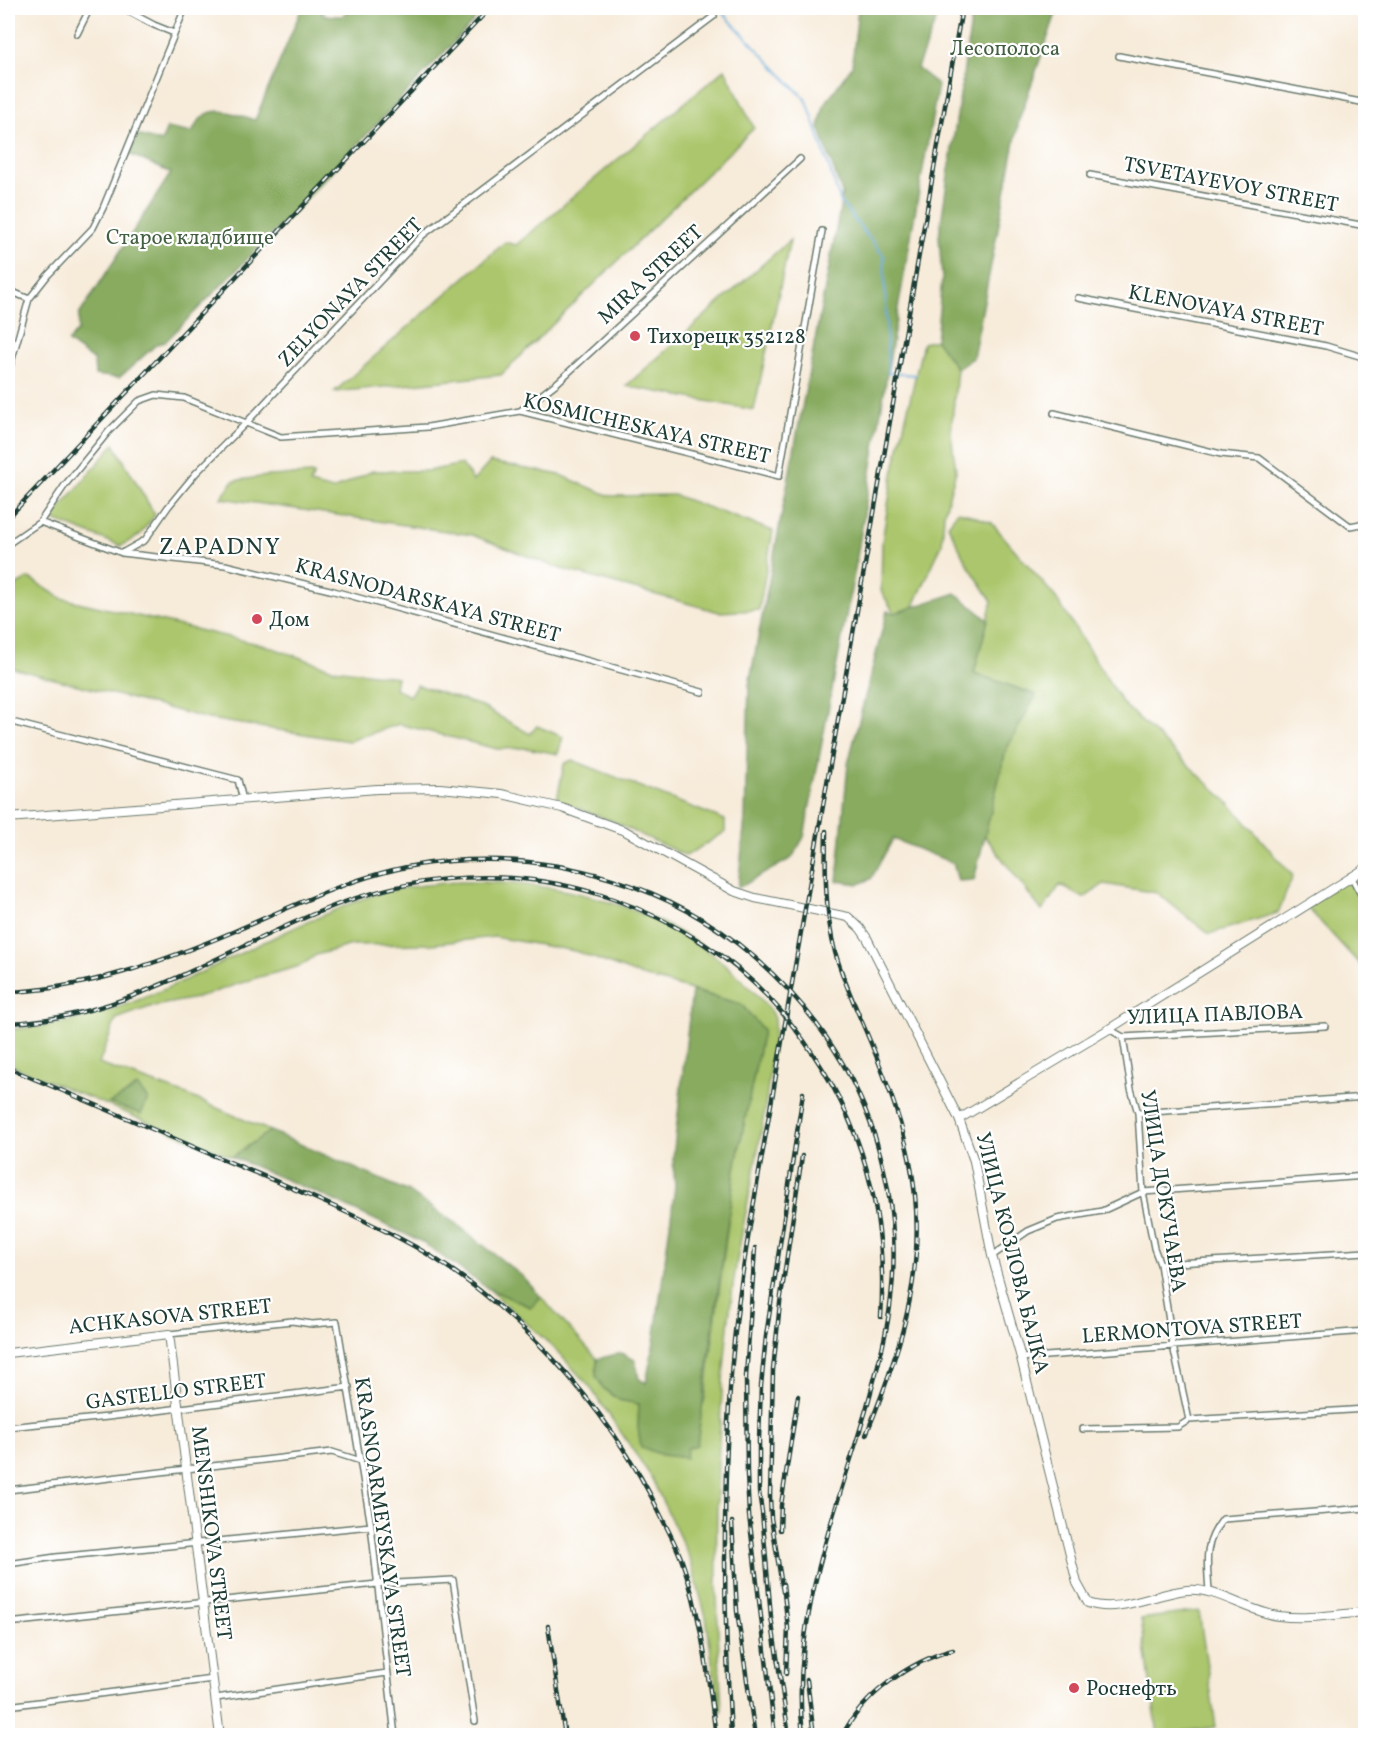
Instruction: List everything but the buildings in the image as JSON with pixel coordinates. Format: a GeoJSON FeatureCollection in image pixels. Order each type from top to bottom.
{"type":"FeatureCollection","features":[{"type":"Feature","properties":{"kind":"main road","name":"УЛИЦА КОЗЛОВА БАЛКА"},"geometry":{"type":"LineString","coordinates":[[243,801],[377,789],[440,788],[502,794],[562,808],[625,831],[734,891],[755,898],[848,917],[860,928],[959,1119],[978,1177],[992,1256],[1021,1358],[1077,1583],[1088,1604],[1109,1607],[1188,1590],[1209,1591]]}},
{"type":"Feature","properties":{"kind":"main road"},"geometry":{"type":"LineString","coordinates":[[8,818],[243,801]]}},
{"type":"Feature","properties":{"kind":"main road"},"geometry":{"type":"LineString","coordinates":[[959,1119],[1109,1029],[1365,868]]}},
{"type":"Feature","properties":{"kind":"main road","name":"ACHKASOVA STREET"},"geometry":{"type":"LineString","coordinates":[[8,1353],[169,1334]]}},
{"type":"Feature","properties":{"kind":"main road","name":"MENSHIKOVA STREET"},"geometry":{"type":"LineString","coordinates":[[169,1334],[220,1736]]}},
{"type":"Feature","properties":{"kind":"main road"},"geometry":{"type":"LineString","coordinates":[[1209,1591],[1253,1610],[1280,1616],[1365,1612]]}},
{"type":"Feature","properties":{"kind":"street"},"geometry":{"type":"LineString","coordinates":[[77,34],[90,8]]}},
{"type":"Feature","properties":{"kind":"street"},"geometry":{"type":"LineString","coordinates":[[123,8],[174,33]]}},
{"type":"Feature","properties":{"kind":"street"},"geometry":{"type":"LineString","coordinates":[[8,373],[29,299],[48,274],[93,228],[105,205],[184,8]]}},
{"type":"Feature","properties":{"kind":"street","name":"ZELYONAYA STREET"},"geometry":{"type":"LineString","coordinates":[[122,553],[145,540],[196,473],[423,235],[714,16]]}},
{"type":"Feature","properties":{"kind":"street"},"geometry":{"type":"LineString","coordinates":[[1119,56],[1365,103]]}},
{"type":"Feature","properties":{"kind":"street","name":"MIRA STREET"},"geometry":{"type":"LineString","coordinates":[[520,411],[558,382],[800,159]]}},
{"type":"Feature","properties":{"kind":"street","name":"TSVETAYEVOY STREET"},"geometry":{"type":"LineString","coordinates":[[1090,175],[1365,226]]}},
{"type":"Feature","properties":{"kind":"street","name":"KOSMICHESKAYA STREET"},"geometry":{"type":"LineString","coordinates":[[40,522],[65,485],[110,431],[139,401],[156,395],[184,398],[281,437],[428,427],[520,411],[779,476],[822,231]]}},
{"type":"Feature","properties":{"kind":"street"},"geometry":{"type":"LineString","coordinates":[[8,290],[29,299]]}},
{"type":"Feature","properties":{"kind":"street","name":"KLENOVAYA STREET"},"geometry":{"type":"LineString","coordinates":[[1078,298],[1326,346],[1365,358]]}},
{"type":"Feature","properties":{"kind":"street"},"geometry":{"type":"LineString","coordinates":[[1054,413],[1221,454],[1259,458],[1350,526],[1365,523]]}},
{"type":"Feature","properties":{"kind":"street"},"geometry":{"type":"LineString","coordinates":[[8,544],[40,522]]}},
{"type":"Feature","properties":{"kind":"street","name":"KRASNODARSKAYA STREET"},"geometry":{"type":"LineString","coordinates":[[40,522],[122,553],[225,565],[330,590],[702,692]]}},
{"type":"Feature","properties":{"kind":"street"},"geometry":{"type":"LineString","coordinates":[[8,721],[238,780],[243,801]]}},
{"type":"Feature","properties":{"kind":"street"},"geometry":{"type":"LineString","coordinates":[[1352,876],[1365,899]]}},
{"type":"Feature","properties":{"kind":"street","name":"УЛИЦА ПАВЛОВА"},"geometry":{"type":"LineString","coordinates":[[1109,1029],[1123,1037],[1325,1026]]}},
{"type":"Feature","properties":{"kind":"street","name":"УЛИЦА ДОКУЧАЕВА"},"geometry":{"type":"LineString","coordinates":[[1123,1037],[1131,1089],[1138,1113],[1143,1192],[1154,1248],[1160,1264],[1173,1346],[1189,1420]]}},
{"type":"Feature","properties":{"kind":"street"},"geometry":{"type":"LineString","coordinates":[[1138,1113],[1365,1097]]}},
{"type":"Feature","properties":{"kind":"street"},"geometry":{"type":"LineString","coordinates":[[992,1256],[1028,1231],[1057,1219],[1102,1211],[1143,1192],[1365,1176]]}},
{"type":"Feature","properties":{"kind":"street"},"geometry":{"type":"LineString","coordinates":[[1160,1264],[1365,1252]]}},
{"type":"Feature","properties":{"kind":"street","name":"ACHKASOVA STREET"},"geometry":{"type":"LineString","coordinates":[[169,1334],[292,1321],[312,1324],[337,1322]]}},
{"type":"Feature","properties":{"kind":"street","name":"KRASNOARMEYSKAYA STREET"},"geometry":{"type":"LineString","coordinates":[[337,1322],[371,1526],[395,1736]]}},
{"type":"Feature","properties":{"kind":"street","name":"LERMONTOVA STREET"},"geometry":{"type":"LineString","coordinates":[[1021,1358],[1365,1331]]}},
{"type":"Feature","properties":{"kind":"street","name":"GASTELLO STREET"},"geometry":{"type":"LineString","coordinates":[[8,1427],[349,1387]]}},
{"type":"Feature","properties":{"kind":"street"},"geometry":{"type":"LineString","coordinates":[[1083,1429],[1178,1427],[1189,1420],[1365,1409]]}},
{"type":"Feature","properties":{"kind":"street"},"geometry":{"type":"LineString","coordinates":[[8,1490],[332,1452],[361,1461]]}},
{"type":"Feature","properties":{"kind":"street"},"geometry":{"type":"LineString","coordinates":[[1209,1591],[1207,1555],[1212,1532],[1223,1519],[1365,1508]]}},
{"type":"Feature","properties":{"kind":"street"},"geometry":{"type":"LineString","coordinates":[[8,1564],[56,1557],[371,1526]]}},
{"type":"Feature","properties":{"kind":"street"},"geometry":{"type":"LineString","coordinates":[[8,1623],[377,1584],[453,1580],[474,1721]]}},
{"type":"Feature","properties":{"kind":"street"},"geometry":{"type":"LineString","coordinates":[[216,1698],[387,1673]]}},
{"type":"Feature","properties":{"kind":"street"},"geometry":{"type":"LineString","coordinates":[[8,1706],[213,1679]]}},
{"type":"Feature","properties":{"kind":"green space","name":"Старое кладбище"},"geometry":{"type":"Polygon","coordinates":[[[302,8],[325,8],[322,15],[342,16],[350,8],[486,8],[294,212],[165,342],[157,344],[119,378],[95,375],[94,361],[68,342],[78,330],[79,315],[171,173],[129,154],[138,135],[161,142],[167,128],[192,133],[198,122],[211,112],[228,112],[255,120],[302,8]]]}},
{"type":"Feature","properties":{"kind":"green space"},"geometry":{"type":"Polygon","coordinates":[[[858,8],[941,8],[917,68],[938,85],[855,569],[804,837],[792,858],[738,888],[745,818],[749,685],[842,193],[819,127],[824,105],[852,66],[858,8]]]}},
{"type":"Feature","properties":{"kind":"green space","name":"Лесополоса"},"geometry":{"type":"Polygon","coordinates":[[[973,8],[1058,8],[1019,120],[973,358],[957,369],[936,340],[942,279],[939,236],[973,8]]]}},
{"type":"Feature","properties":{"kind":"green space"},"geometry":{"type":"Polygon","coordinates":[[[725,69],[754,128],[501,375],[334,392],[505,242],[516,245],[725,69]]]}},
{"type":"Feature","properties":{"kind":"green space"},"geometry":{"type":"Polygon","coordinates":[[[790,240],[754,410],[626,386],[790,240]]]}},
{"type":"Feature","properties":{"kind":"green space"},"geometry":{"type":"Polygon","coordinates":[[[936,340],[957,369],[951,433],[956,471],[944,514],[942,544],[913,608],[894,613],[881,591],[882,542],[893,474],[923,343],[936,340]]]}},
{"type":"Feature","properties":{"kind":"green space"},"geometry":{"type":"Polygon","coordinates":[[[114,444],[155,515],[140,535],[121,546],[51,519],[114,444]]]}},
{"type":"Feature","properties":{"kind":"green space"},"geometry":{"type":"Polygon","coordinates":[[[490,462],[560,475],[610,496],[674,495],[773,531],[759,610],[719,612],[558,568],[472,535],[221,498],[233,481],[267,476],[314,474],[310,484],[333,490],[372,471],[428,471],[462,464],[473,481],[490,462]]]}},
{"type":"Feature","properties":{"kind":"green space"},"geometry":{"type":"Polygon","coordinates":[[[958,511],[991,522],[1056,598],[1123,704],[1230,804],[1293,876],[1278,913],[1209,934],[1157,893],[1104,884],[1084,898],[1060,885],[1042,911],[984,835],[1006,750],[1036,695],[974,673],[992,601],[966,562],[948,525],[958,511]]]}},
{"type":"Feature","properties":{"kind":"green space"},"geometry":{"type":"Polygon","coordinates":[[[29,578],[61,598],[267,646],[333,669],[397,677],[395,688],[409,696],[417,685],[481,706],[530,734],[537,726],[563,737],[558,754],[526,748],[497,749],[399,724],[349,741],[209,719],[8,667],[8,590],[29,578]]]}},
{"type":"Feature","properties":{"kind":"green space"},"geometry":{"type":"Polygon","coordinates":[[[956,593],[988,620],[974,673],[1036,695],[1006,750],[974,880],[958,881],[953,863],[893,839],[871,879],[859,884],[837,881],[848,764],[887,611],[895,613],[956,593]]]}},
{"type":"Feature","properties":{"kind":"green space"},"geometry":{"type":"Polygon","coordinates":[[[572,760],[725,820],[725,832],[686,856],[612,821],[557,800],[564,764],[572,760]]]}},
{"type":"Feature","properties":{"kind":"green space"},"geometry":{"type":"Polygon","coordinates":[[[1365,868],[1365,970],[1305,905],[1365,868]]]}},
{"type":"Feature","properties":{"kind":"green space"},"geometry":{"type":"Polygon","coordinates":[[[456,882],[534,886],[572,892],[644,915],[678,932],[710,953],[759,997],[774,1019],[764,1114],[733,1286],[722,1392],[717,1498],[717,1605],[722,1711],[719,1711],[706,1617],[690,1559],[650,1475],[590,1387],[555,1349],[489,1289],[531,1307],[541,1297],[597,1359],[596,1376],[619,1400],[639,1404],[638,1428],[662,1455],[674,1455],[687,1447],[705,1399],[735,1169],[763,1030],[741,1004],[642,976],[575,951],[494,937],[432,944],[352,945],[316,955],[302,965],[290,969],[196,998],[150,1007],[116,1019],[99,1064],[187,1095],[270,1131],[232,1157],[8,1064],[8,1029],[50,1025],[91,1016],[131,1003],[285,932],[368,897],[402,888],[456,882]]]}},
{"type":"Feature","properties":{"kind":"green space"},"geometry":{"type":"Polygon","coordinates":[[[692,991],[741,1004],[763,1030],[735,1169],[697,1445],[687,1448],[686,1458],[662,1455],[641,1447],[638,1428],[639,1404],[619,1400],[603,1388],[596,1376],[597,1359],[621,1353],[635,1360],[639,1379],[646,1383],[654,1342],[675,1187],[673,1158],[692,991]]]}},
{"type":"Feature","properties":{"kind":"green space"},"geometry":{"type":"Polygon","coordinates":[[[137,1086],[148,1099],[141,1114],[109,1103],[128,1093],[137,1086]]]}},
{"type":"Feature","properties":{"kind":"green space"},"geometry":{"type":"Polygon","coordinates":[[[270,1131],[407,1191],[455,1223],[522,1276],[541,1297],[531,1307],[489,1289],[420,1241],[324,1196],[232,1157],[270,1131]]]}},
{"type":"Feature","properties":{"kind":"green space"},"geometry":{"type":"Polygon","coordinates":[[[1199,1611],[1216,1727],[1158,1735],[1141,1619],[1199,1611]]]}},
{"type":"Feature","properties":{"kind":"waterway"},"geometry":{"type":"LineString","coordinates":[[718,8],[807,101],[841,203],[884,256],[888,373],[916,375]]}},
{"type":"Feature","properties":{"kind":"railway"},"geometry":{"type":"LineString","coordinates":[[8,518],[490,8]]}},
{"type":"Feature","properties":{"kind":"railway"},"geometry":{"type":"LineString","coordinates":[[731,1736],[725,1606],[725,1519],[727,1432],[739,1299],[962,8]]}},
{"type":"Feature","properties":{"kind":"railway"},"geometry":{"type":"LineString","coordinates":[[826,831],[827,907],[835,952],[898,1116],[907,1147],[915,1198],[917,1234],[915,1268],[909,1302],[891,1368],[866,1435]]}},
{"type":"Feature","properties":{"kind":"railway"},"geometry":{"type":"LineString","coordinates":[[8,992],[67,986],[124,972],[208,942],[366,877],[422,864],[492,860],[532,862],[572,869],[612,879],[650,893],[687,910],[722,932],[773,974],[822,1032],[849,1075],[860,1098],[883,1165],[893,1231],[893,1276],[884,1340],[866,1410],[829,1530],[809,1611],[803,1653],[801,1694],[803,1736]]}},
{"type":"Feature","properties":{"kind":"railway"},"geometry":{"type":"LineString","coordinates":[[8,1023],[50,1019],[91,1010],[130,997],[321,911],[393,888],[429,881],[503,878],[540,881],[577,888],[613,899],[681,930],[703,943],[743,973],[778,1008],[805,1042],[828,1077],[847,1114],[872,1191],[879,1232],[882,1274],[881,1317]]}},
{"type":"Feature","properties":{"kind":"railway"},"geometry":{"type":"LineString","coordinates":[[8,1068],[305,1194],[397,1237],[438,1261],[478,1289],[516,1321],[584,1395],[614,1435],[640,1476],[673,1540],[695,1604],[716,1736]]}},
{"type":"Feature","properties":{"kind":"railway"},"geometry":{"type":"LineString","coordinates":[[789,1736],[771,1617],[759,1492],[759,1439],[766,1336],[803,1093]]}},
{"type":"Feature","properties":{"kind":"railway"},"geometry":{"type":"LineString","coordinates":[[783,1592],[771,1518],[770,1496],[773,1370],[780,1303],[802,1156]]}},
{"type":"Feature","properties":{"kind":"railway"},"geometry":{"type":"LineString","coordinates":[[755,1248],[746,1377],[747,1474],[749,1515],[775,1736]]}},
{"type":"Feature","properties":{"kind":"railway"},"geometry":{"type":"LineString","coordinates":[[780,1530],[781,1505],[798,1396]]}},
{"type":"Feature","properties":{"kind":"railway"},"geometry":{"type":"LineString","coordinates":[[732,1522],[737,1611],[755,1736]]}},
{"type":"Feature","properties":{"kind":"railway"},"geometry":{"type":"LineString","coordinates":[[783,1584],[788,1628],[786,1674]]}},
{"type":"Feature","properties":{"kind":"railway"},"geometry":{"type":"LineString","coordinates":[[548,1626],[565,1736]]}},
{"type":"Feature","properties":{"kind":"railway"},"geometry":{"type":"LineString","coordinates":[[842,1736],[862,1707],[889,1682],[920,1662],[953,1650]]}},
{"type":"Feature","properties":{"kind":"railway"},"geometry":{"type":"LineString","coordinates":[[807,1680],[814,1736]]}},
{"type":"Feature","properties":{"kind":"place","name":"Тихорецк 352128"},"geometry":{"type":"Point","coordinates":[635,336]}},
{"type":"Feature","properties":{"kind":"place","name":"Дом"},"geometry":{"type":"Point","coordinates":[257,619]}},
{"type":"Feature","properties":{"kind":"place","name":"Роснефть"},"geometry":{"type":"Point","coordinates":[1074,1688]}},
{"type":"Feature","properties":{"kind":"district","name":"ZAPADNY"},"geometry":{"type":"Point","coordinates":[220,546]}}]}
